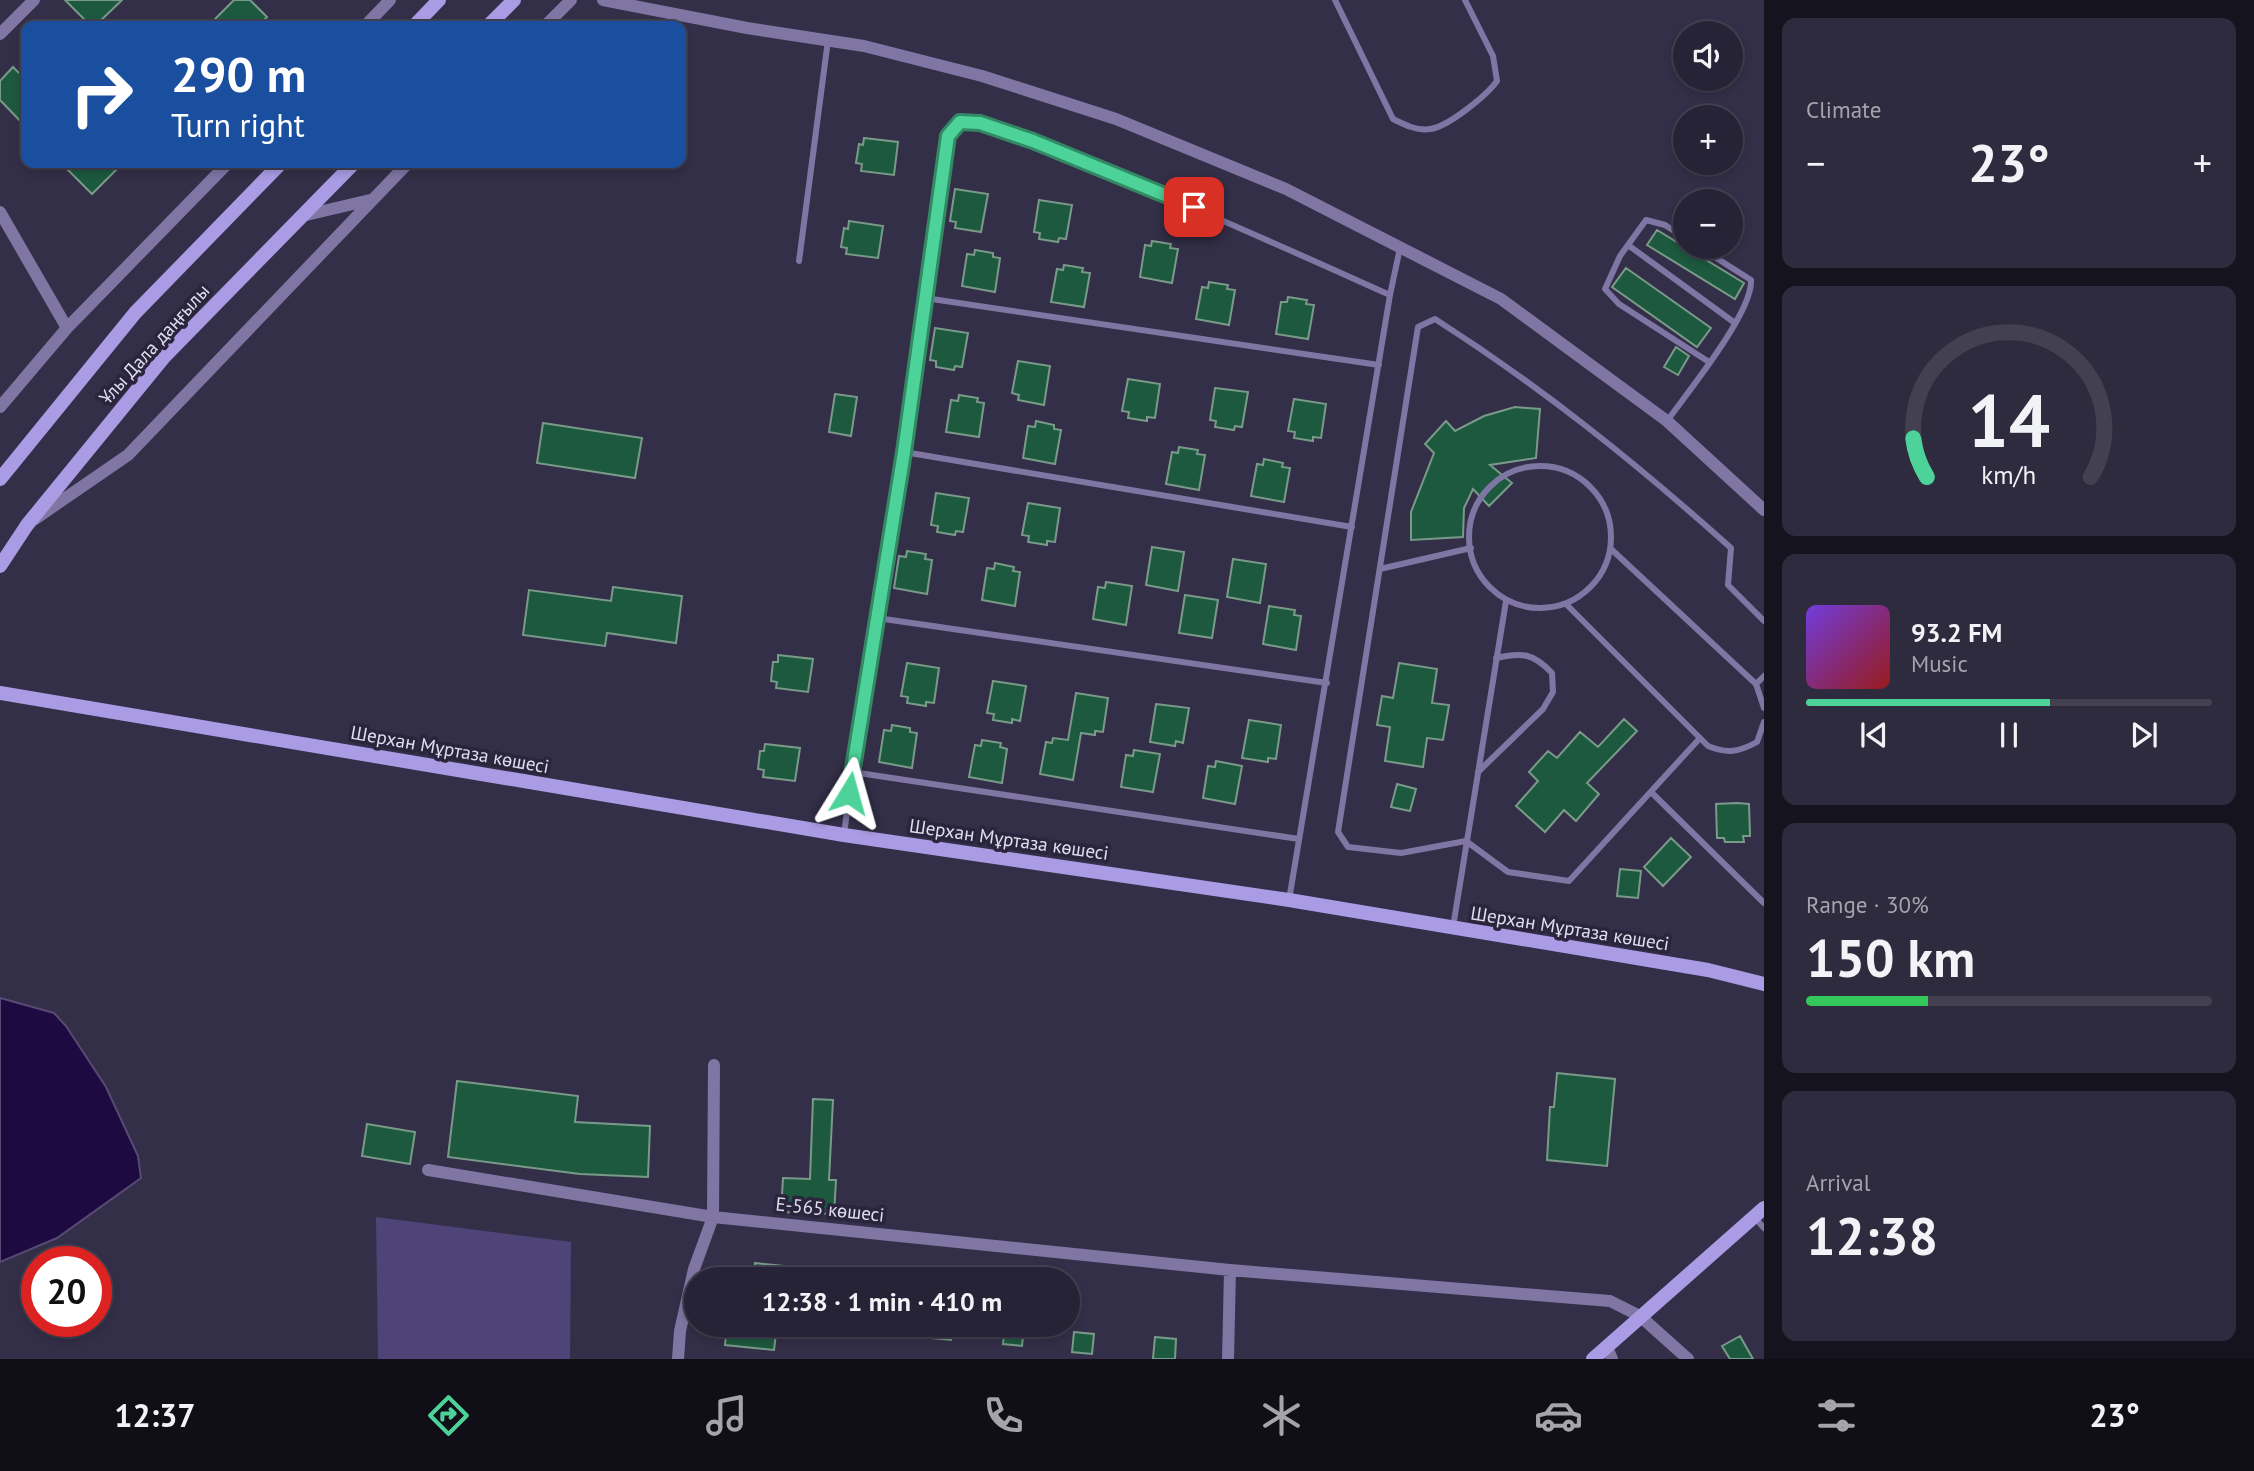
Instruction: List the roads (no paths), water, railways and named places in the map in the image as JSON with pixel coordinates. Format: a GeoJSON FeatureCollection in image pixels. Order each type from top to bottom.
{"type":"FeatureCollection","features":[{"type":"Feature","properties":{"kind":"main road"},"geometry":{"type":"LineString","coordinates":[[419,21],[439,0]]}},
{"type":"Feature","properties":{"kind":"main road"},"geometry":{"type":"LineString","coordinates":[[493,21],[514,0]]}},
{"type":"Feature","properties":{"kind":"main road","name":"Ұлы Дала даңғылы"},"geometry":{"type":"LineString","coordinates":[[0,479],[135,313],[276,168]]}},
{"type":"Feature","properties":{"kind":"main road","name":"Ұлы Дала даңғылы"},"geometry":{"type":"LineString","coordinates":[[0,566],[26,526],[164,357],[346,168]]}},
{"type":"Feature","properties":{"kind":"main road","name":"Шерхан Мұртаза көшесі"},"geometry":{"type":"LineString","coordinates":[[0,693],[844,835],[1289,900],[1708,970],[1764,984]]}},
{"type":"Feature","properties":{"kind":"main road"},"geometry":{"type":"LineString","coordinates":[[1593,1359],[1609,1353],[1640,1316],[1759,1212]]}},
{"type":"Feature","properties":{"kind":"street"},"geometry":{"type":"LineString","coordinates":[[0,34],[34,0]]}},
{"type":"Feature","properties":{"kind":"street"},"geometry":{"type":"LineString","coordinates":[[370,21],[390,0]]}},
{"type":"Feature","properties":{"kind":"street"},"geometry":{"type":"LineString","coordinates":[[550,21],[571,0]]}},
{"type":"Feature","properties":{"kind":"street"},"geometry":{"type":"LineString","coordinates":[[603,0],[747,28],[828,40],[982,76],[1116,119],[1286,189],[1501,299],[1667,421],[1764,510]]}},
{"type":"Feature","properties":{"kind":"street"},"geometry":{"type":"LineString","coordinates":[[0,407],[66,328],[223,168]]}},
{"type":"Feature","properties":{"kind":"street"},"geometry":{"type":"LineString","coordinates":[[26,526],[128,455],[403,168]]}},
{"type":"Feature","properties":{"kind":"street"},"geometry":{"type":"LineString","coordinates":[[302,216],[370,200]]}},
{"type":"Feature","properties":{"kind":"street"},"geometry":{"type":"LineString","coordinates":[[0,212],[66,328]]}},
{"type":"Feature","properties":{"kind":"street"},"geometry":{"type":"LineString","coordinates":[[678,1359],[680,1331],[694,1269],[713,1217],[714,1065]]}},
{"type":"Feature","properties":{"kind":"street","name":"Е-565 көшесі"},"geometry":{"type":"LineString","coordinates":[[428,1170],[713,1217],[1230,1270],[1610,1300],[1640,1316],[1688,1359]]}},
{"type":"Feature","properties":{"kind":"street"},"geometry":{"type":"LineString","coordinates":[[1228,1359],[1230,1270]]}},
{"type":"Feature","properties":{"kind":"lane"},"geometry":{"type":"LineString","coordinates":[[1335,0],[1393,119],[1410,128],[1432,130],[1487,96],[1497,81],[1493,56],[1465,0]]}},
{"type":"Feature","properties":{"kind":"lane"},"geometry":{"type":"LineString","coordinates":[[799,261],[828,40]]}},
{"type":"Feature","properties":{"kind":"lane"},"geometry":{"type":"LineString","coordinates":[[844,835],[904,452],[948,136],[960,122],[980,123],[1033,141],[1216,216],[1390,295]]}},
{"type":"Feature","properties":{"kind":"lane"},"geometry":{"type":"LineString","coordinates":[[1673,230],[1646,220],[1628,246],[1605,289],[1619,304],[1709,362]]}},
{"type":"Feature","properties":{"kind":"lane"},"geometry":{"type":"LineString","coordinates":[[1628,246],[1735,323]]}},
{"type":"Feature","properties":{"kind":"lane"},"geometry":{"type":"LineString","coordinates":[[1289,900],[1399,248]]}},
{"type":"Feature","properties":{"kind":"lane"},"geometry":{"type":"LineString","coordinates":[[1667,421],[1735,323],[1752,292],[1751,280],[1718,259]]}},
{"type":"Feature","properties":{"kind":"lane"},"geometry":{"type":"LineString","coordinates":[[925,298],[1379,365]]}},
{"type":"Feature","properties":{"kind":"lane"},"geometry":{"type":"LineString","coordinates":[[1700,738],[1569,881],[1508,872],[1466,841],[1401,853],[1348,847],[1338,832],[1418,327],[1435,319],[1552,397],[1635,462],[1731,548],[1728,585],[1764,621]]}},
{"type":"Feature","properties":{"kind":"lane"},"geometry":{"type":"LineString","coordinates":[[904,452],[1352,527]]}},
{"type":"Feature","properties":{"kind":"lane"},"geometry":{"type":"LineString","coordinates":[[1544,466],[1567,471],[1588,484],[1603,503],[1611,525],[1611,549],[1602,572],[1587,591],[1566,604],[1547,608],[1527,607],[1506,601],[1483,577],[1471,548],[1472,520],[1478,501],[1504,474],[1544,466]]}},
{"type":"Feature","properties":{"kind":"lane"},"geometry":{"type":"LineString","coordinates":[[1380,569],[1471,548]]}},
{"type":"Feature","properties":{"kind":"lane"},"geometry":{"type":"LineString","coordinates":[[1611,549],[1756,684],[1764,708]]}},
{"type":"Feature","properties":{"kind":"lane"},"geometry":{"type":"LineString","coordinates":[[1453,928],[1506,601]]}},
{"type":"Feature","properties":{"kind":"lane"},"geometry":{"type":"LineString","coordinates":[[1566,604],[1708,746],[1722,752],[1741,751],[1757,741],[1764,722]]}},
{"type":"Feature","properties":{"kind":"lane"},"geometry":{"type":"LineString","coordinates":[[877,618],[1327,683]]}},
{"type":"Feature","properties":{"kind":"lane"},"geometry":{"type":"LineString","coordinates":[[1476,773],[1543,709],[1553,692],[1552,673],[1538,658],[1521,652],[1496,658]]}},
{"type":"Feature","properties":{"kind":"lane"},"geometry":{"type":"LineString","coordinates":[[1756,684],[1764,676]]}},
{"type":"Feature","properties":{"kind":"lane"},"geometry":{"type":"LineString","coordinates":[[1757,741],[1764,748]]}},
{"type":"Feature","properties":{"kind":"lane"},"geometry":{"type":"LineString","coordinates":[[852,772],[1299,839]]}},
{"type":"Feature","properties":{"kind":"lane"},"geometry":{"type":"LineString","coordinates":[[1651,792],[1764,903]]}},
{"type":"Feature","properties":{"kind":"lane"},"geometry":{"type":"LineString","coordinates":[[1759,1212],[1764,1228]]}}]}
